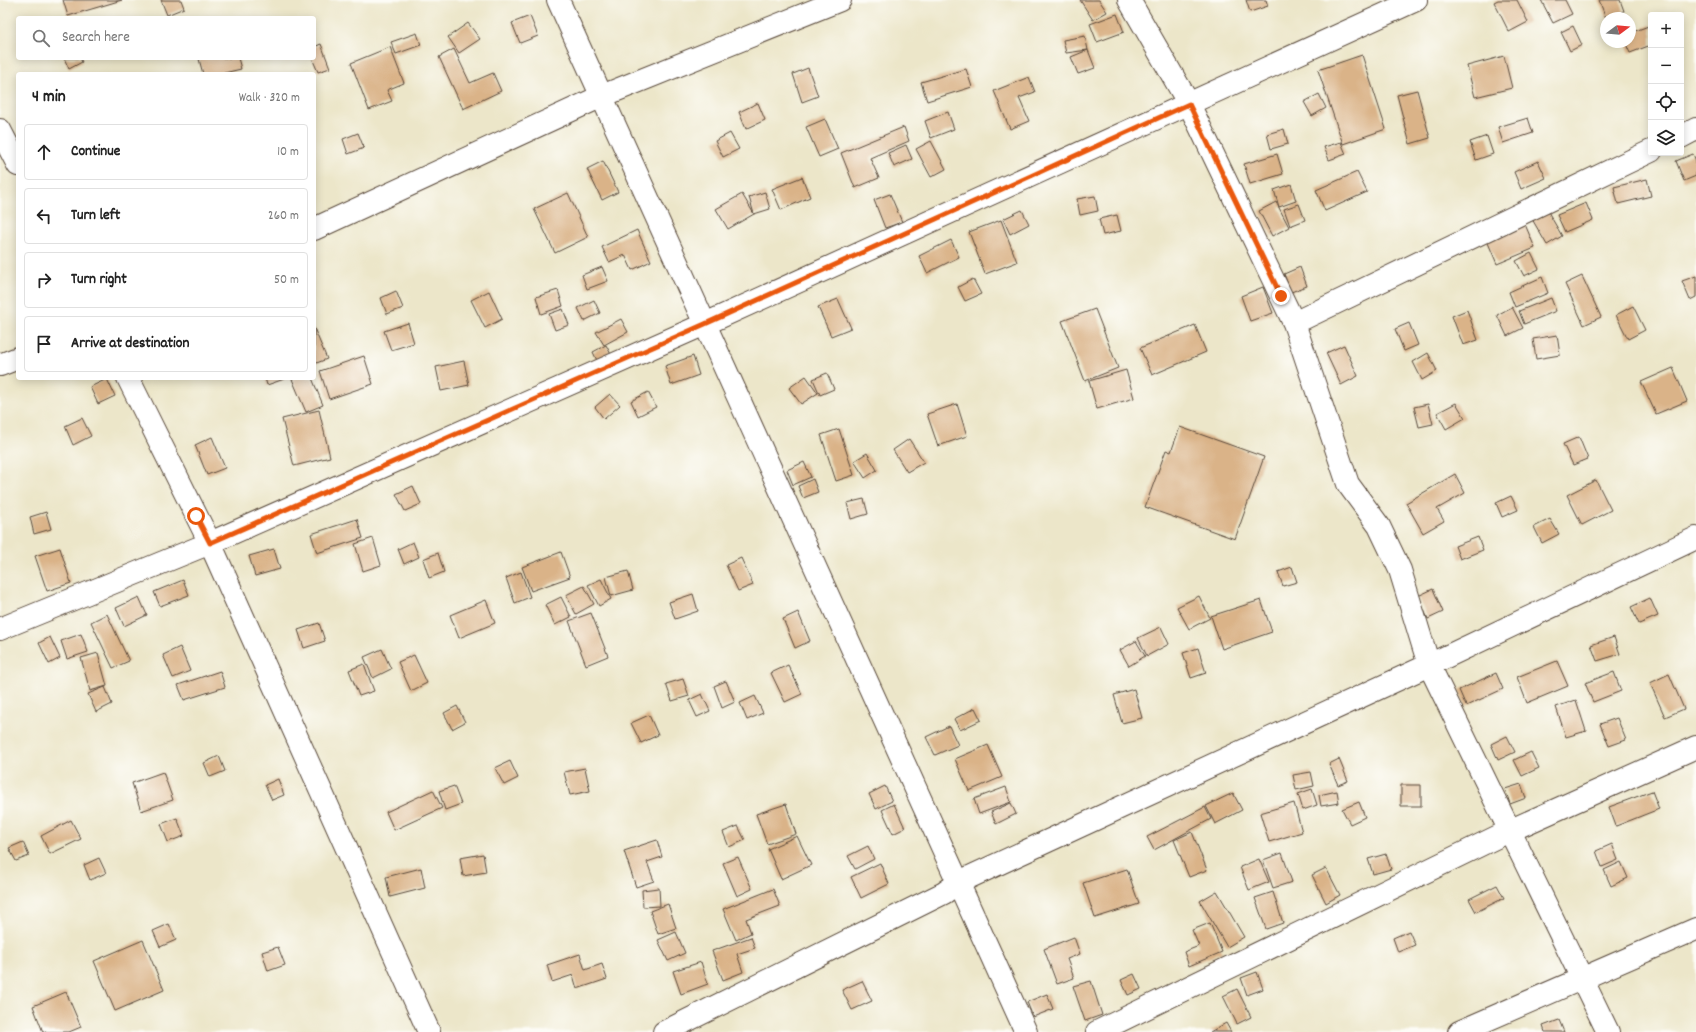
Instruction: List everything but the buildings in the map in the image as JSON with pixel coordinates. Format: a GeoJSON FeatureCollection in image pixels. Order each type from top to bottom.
{"type":"FeatureCollection","features":[{"type":"Feature","properties":{"kind":"street"},"geometry":{"type":"LineString","coordinates":[[558,0],[1026,1032]]}},
{"type":"Feature","properties":{"kind":"street"},"geometry":{"type":"LineString","coordinates":[[316,228],[602,96],[840,0]]}},
{"type":"Feature","properties":{"kind":"street"},"geometry":{"type":"LineString","coordinates":[[1128,0],[1189,104],[1294,323],[1348,484],[1379,526],[1400,570],[1429,665],[1608,1032]]}},
{"type":"Feature","properties":{"kind":"street"},"geometry":{"type":"LineString","coordinates":[[0,630],[210,543],[705,324],[1416,0]]}},
{"type":"Feature","properties":{"kind":"street"},"geometry":{"type":"LineString","coordinates":[[1684,135],[1696,129]]}},
{"type":"Feature","properties":{"kind":"street"},"geometry":{"type":"LineString","coordinates":[[0,130],[16,161]]}},
{"type":"Feature","properties":{"kind":"street"},"geometry":{"type":"LineString","coordinates":[[1294,323],[1648,152]]}},
{"type":"Feature","properties":{"kind":"street"},"geometry":{"type":"LineString","coordinates":[[0,365],[16,359]]}},
{"type":"Feature","properties":{"kind":"street"},"geometry":{"type":"LineString","coordinates":[[129,380],[210,543],[429,1032]]}},
{"type":"Feature","properties":{"kind":"street"},"geometry":{"type":"LineString","coordinates":[[664,1032],[944,893],[959,882],[1429,665],[1696,538]]}},
{"type":"Feature","properties":{"kind":"street"},"geometry":{"type":"LineString","coordinates":[[1097,1032],[1509,830],[1696,747]]}},
{"type":"Feature","properties":{"kind":"street"},"geometry":{"type":"LineString","coordinates":[[1459,1032],[1696,929]]}},
{"type":"Feature","properties":{"kind":"route"},"geometry":{"type":"LineString","coordinates":[[196,516],[210,543],[705,324],[1189,104],[1281,296]]}}]}
